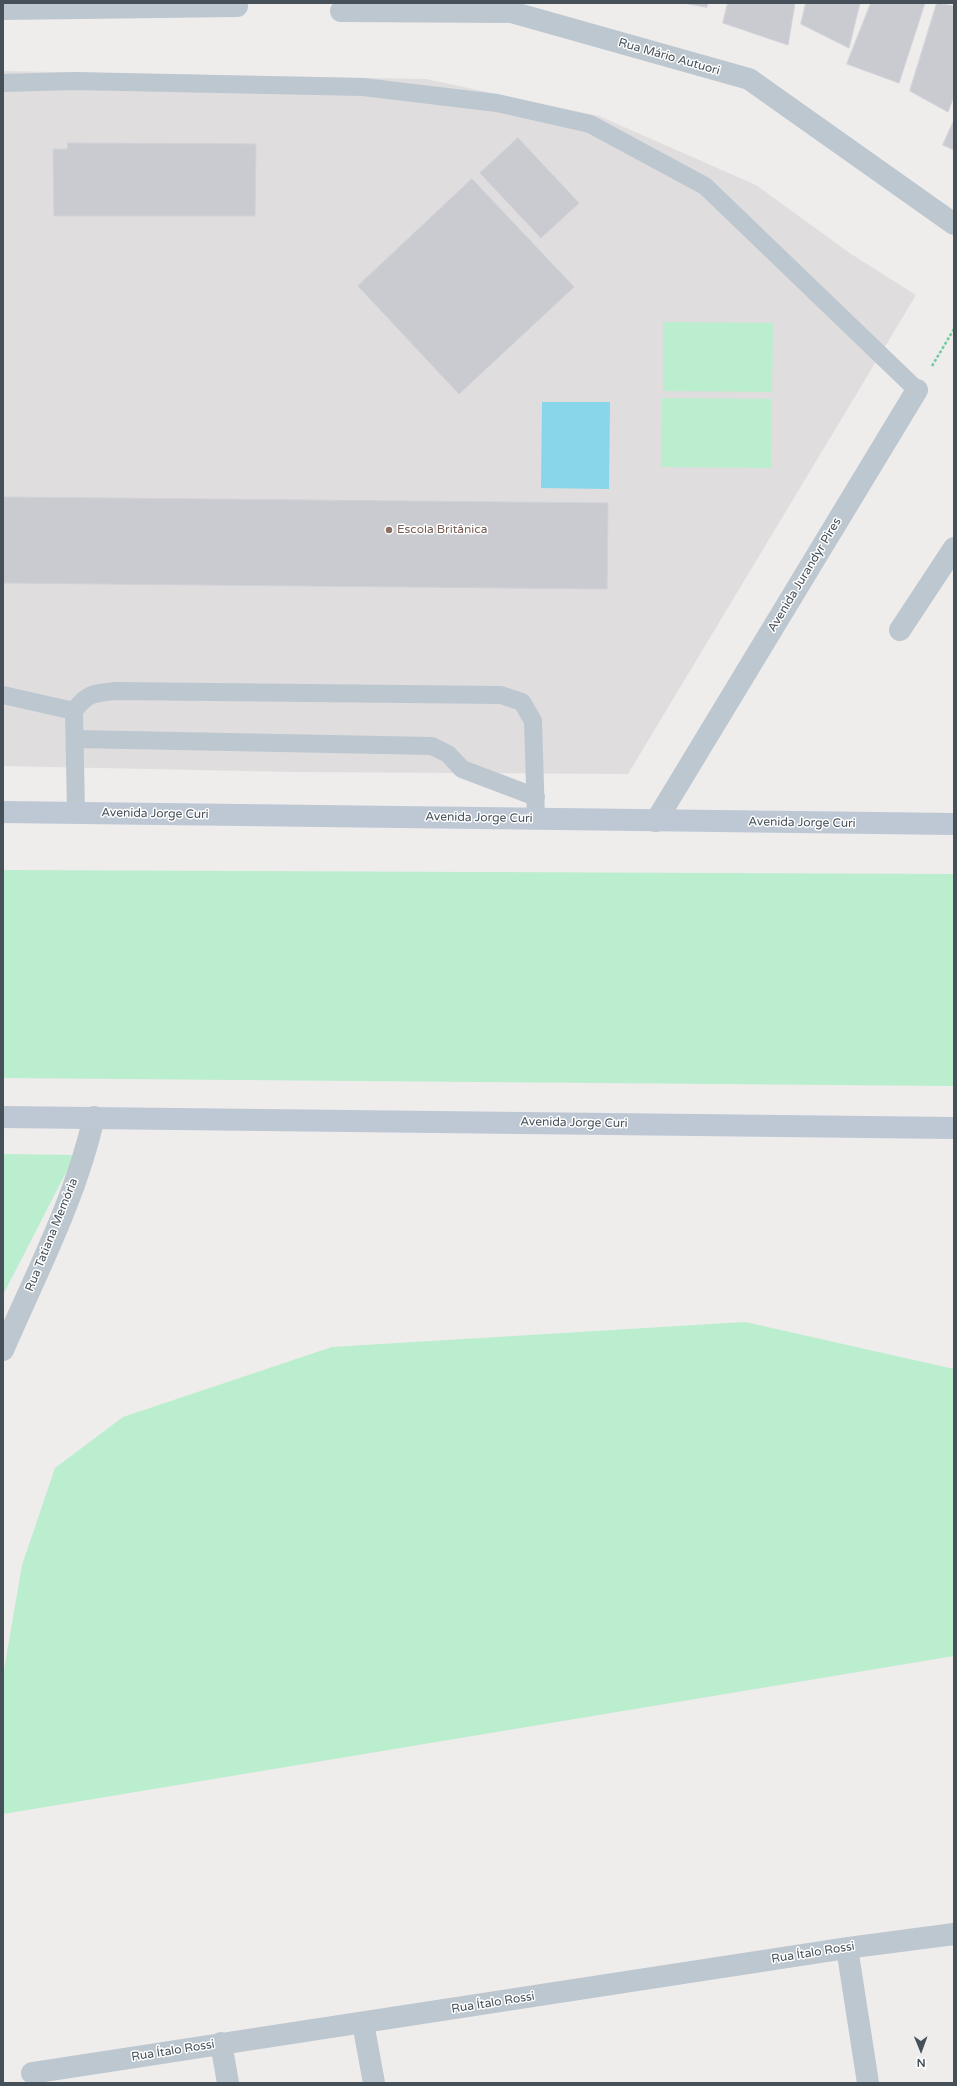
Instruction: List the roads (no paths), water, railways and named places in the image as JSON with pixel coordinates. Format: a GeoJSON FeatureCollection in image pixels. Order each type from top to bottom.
{"type":"FeatureCollection","features":[{"type":"Feature","properties":{"kind":"street"},"geometry":{"type":"LineString","coordinates":[[3,9],[237,6]]}},
{"type":"Feature","properties":{"kind":"street","name":"Rua Mário Autuori"},"geometry":{"type":"LineString","coordinates":[[341,11],[511,12],[749,79],[954,224]]}},
{"type":"Feature","properties":{"kind":"street","name":"Avenida Jurandyr Pires"},"geometry":{"type":"LineString","coordinates":[[656,821],[917,390]]}},
{"type":"Feature","properties":{"kind":"street"},"geometry":{"type":"LineString","coordinates":[[900,630],[954,548]]}},
{"type":"Feature","properties":{"kind":"street","name":"Avenida Jorge Curi"},"geometry":{"type":"LineString","coordinates":[[3,812],[954,824]]}},
{"type":"Feature","properties":{"kind":"street","name":"Avenida Jorge Curi"},"geometry":{"type":"LineString","coordinates":[[3,1117],[954,1128]]}},
{"type":"Feature","properties":{"kind":"street","name":"Rua Tatiana Memória"},"geometry":{"type":"LineString","coordinates":[[3,1350],[62,1216],[89,1139],[94,1117]]}},
{"type":"Feature","properties":{"kind":"street","name":"Rua Ítalo Rossi"},"geometry":{"type":"LineString","coordinates":[[32,2073],[847,1948],[954,1934]]}},
{"type":"Feature","properties":{"kind":"street"},"geometry":{"type":"LineString","coordinates":[[847,1948],[868,2083]]}},
{"type":"Feature","properties":{"kind":"street"},"geometry":{"type":"LineString","coordinates":[[363,2023],[374,2083]]}},
{"type":"Feature","properties":{"kind":"street"},"geometry":{"type":"LineString","coordinates":[[222,2043],[228,2083]]}},
{"type":"Feature","properties":{"kind":"lane"},"geometry":{"type":"LineString","coordinates":[[3,82],[74,81],[363,87],[497,103],[590,124],[705,186],[917,390]]}},
{"type":"Feature","properties":{"kind":"lane"},"geometry":{"type":"LineString","coordinates":[[76,813],[76,739],[74,711],[82,701],[94,693],[116,691],[501,695],[522,702],[533,721],[536,819]]}},
{"type":"Feature","properties":{"kind":"lane"},"geometry":{"type":"LineString","coordinates":[[3,695],[74,711]]}},
{"type":"Feature","properties":{"kind":"lane"},"geometry":{"type":"LineString","coordinates":[[76,739],[432,746],[448,754],[462,770],[536,797]]}},
{"type":"Feature","properties":{"kind":"water"},"geometry":{"type":"Polygon","coordinates":[[[542,402],[610,402],[609,489],[541,488],[542,402]]]}},
{"type":"Feature","properties":{"kind":"place","name":"Escola Britânica"},"geometry":{"type":"Point","coordinates":[389,530]}}]}
